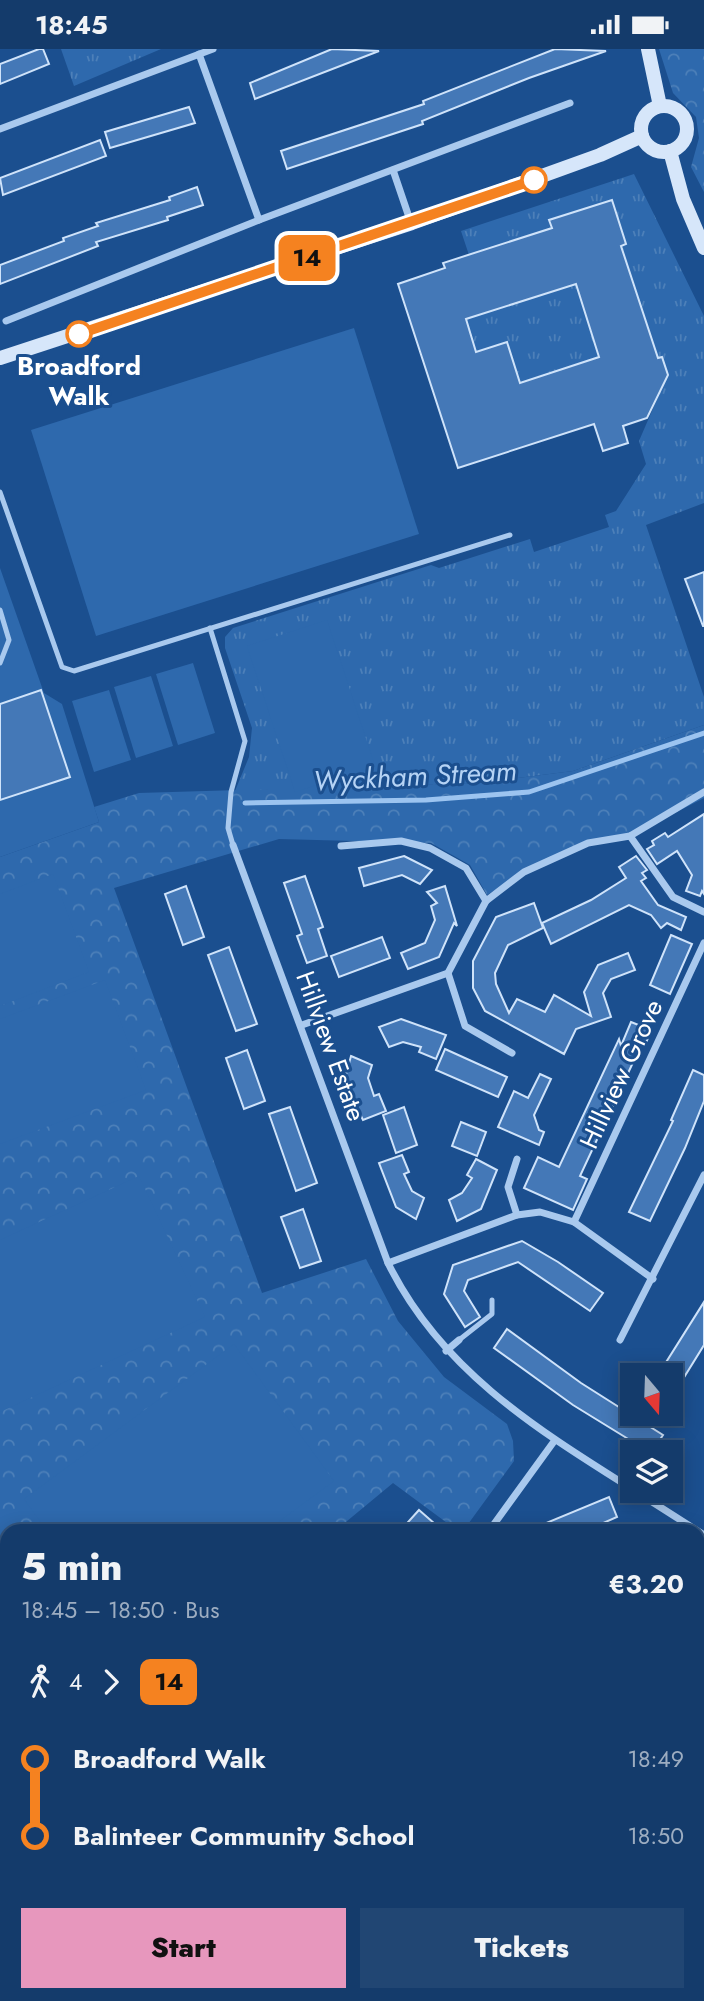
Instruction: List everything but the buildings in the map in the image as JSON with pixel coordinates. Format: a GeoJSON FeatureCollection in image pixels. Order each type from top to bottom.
{"type":"FeatureCollection","features":[{"type":"Feature","properties":{"kind":"street"},"geometry":{"type":"LineString","coordinates":[[0,129],[213,49]]}},
{"type":"Feature","properties":{"kind":"street"},"geometry":{"type":"LineString","coordinates":[[648,49],[660,106]]}},
{"type":"Feature","properties":{"kind":"street"},"geometry":{"type":"LineString","coordinates":[[199,54],[259,220]]}},
{"type":"Feature","properties":{"kind":"street"},"geometry":{"type":"LineString","coordinates":[[6,321],[259,220],[570,103]]}},
{"type":"Feature","properties":{"kind":"street"},"geometry":{"type":"LineString","coordinates":[[660,106],[680,112],[686,124],[682,144],[670,151],[650,147],[642,136],[642,121],[652,109],[660,106]]}},
{"type":"Feature","properties":{"kind":"street"},"geometry":{"type":"LineString","coordinates":[[0,358],[412,223],[600,155],[642,136]]}},
{"type":"Feature","properties":{"kind":"street"},"geometry":{"type":"LineString","coordinates":[[670,151],[682,199],[704,249]]}},
{"type":"Feature","properties":{"kind":"street"},"geometry":{"type":"LineString","coordinates":[[393,170],[412,223]]}},
{"type":"Feature","properties":{"kind":"street"},"geometry":{"type":"LineString","coordinates":[[302,1025],[448,973],[486,901],[524,872],[585,844],[630,836],[704,792]]}},
{"type":"Feature","properties":{"kind":"street"},"geometry":{"type":"LineString","coordinates":[[630,836],[673,897],[704,912]]}},
{"type":"Feature","properties":{"kind":"street"},"geometry":{"type":"LineString","coordinates":[[341,846],[401,841],[430,848],[466,868],[486,901]]}},
{"type":"Feature","properties":{"kind":"street","name":"Hillview Estate"},"geometry":{"type":"LineString","coordinates":[[233,845],[302,1025],[387,1263],[414,1311],[446,1352],[466,1372],[555,1440],[620,1481]]}},
{"type":"Feature","properties":{"kind":"street","name":"Hillview Grove"},"geometry":{"type":"LineString","coordinates":[[574,1222],[704,943]]}},
{"type":"Feature","properties":{"kind":"street"},"geometry":{"type":"LineString","coordinates":[[448,973],[465,1026],[512,1053]]}},
{"type":"Feature","properties":{"kind":"street"},"geometry":{"type":"LineString","coordinates":[[517,1159],[508,1187],[517,1215]]}},
{"type":"Feature","properties":{"kind":"street"},"geometry":{"type":"LineString","coordinates":[[620,1340],[704,1175]]}},
{"type":"Feature","properties":{"kind":"street"},"geometry":{"type":"LineString","coordinates":[[387,1263],[517,1215],[540,1212],[574,1222],[653,1279]]}},
{"type":"Feature","properties":{"kind":"street"},"geometry":{"type":"LineString","coordinates":[[446,1352],[459,1340]]}},
{"type":"Feature","properties":{"kind":"street"},"geometry":{"type":"LineString","coordinates":[[494,1524],[555,1440]]}},
{"type":"Feature","properties":{"kind":"street","name":"Hillview Estate"},"geometry":{"type":"LineString","coordinates":[[654,1503],[687,1524]]}},
{"type":"Feature","properties":{"kind":"lane"},"geometry":{"type":"LineString","coordinates":[[0,492],[62,667],[74,671],[510,535]]}},
{"type":"Feature","properties":{"kind":"lane"},"geometry":{"type":"LineString","coordinates":[[0,610],[9,641],[8,650],[0,663]]}},
{"type":"Feature","properties":{"kind":"lane"},"geometry":{"type":"LineString","coordinates":[[210,628],[246,741],[231,792],[228,828],[233,845]]}},
{"type":"Feature","properties":{"kind":"lane"},"geometry":{"type":"LineString","coordinates":[[459,1340],[492,1314],[492,1300]]}},
{"type":"Feature","properties":{"kind":"green space"},"geometry":{"type":"Polygon","coordinates":[[[61,49],[161,49],[74,86],[61,49]]]}},
{"type":"Feature","properties":{"kind":"green space"},"geometry":{"type":"Polygon","coordinates":[[[659,49],[704,49],[704,192],[691,167],[699,138],[696,117],[673,93],[659,49]]]}},
{"type":"Feature","properties":{"kind":"green space"},"geometry":{"type":"Polygon","coordinates":[[[634,174],[704,316],[704,503],[646,525],[704,697],[704,725],[573,771],[477,783],[235,791],[249,757],[252,728],[225,648],[225,637],[233,628],[431,565],[439,568],[530,539],[534,552],[609,527],[605,515],[616,511],[646,464],[639,441],[664,383],[662,357],[658,358],[621,246],[626,243],[612,200],[550,220],[552,228],[469,255],[461,231],[634,174]]]}},
{"type":"Feature","properties":{"kind":"green space"},"geometry":{"type":"Polygon","coordinates":[[[576,284],[599,357],[520,383],[507,343],[476,352],[466,319],[576,284]]]}},
{"type":"Feature","properties":{"kind":"green space"},"geometry":{"type":"Polygon","coordinates":[[[354,328],[419,534],[96,636],[31,430],[354,328]]]}},
{"type":"Feature","properties":{"kind":"green space"},"geometry":{"type":"Polygon","coordinates":[[[0,568],[44,693],[62,704],[99,822],[0,857],[0,568]]]}},
{"type":"Feature","properties":{"kind":"green space"},"geometry":{"type":"Polygon","coordinates":[[[327,620],[375,766],[295,792],[247,646],[327,620]]]}},
{"type":"Feature","properties":{"kind":"green space"},"geometry":{"type":"Polygon","coordinates":[[[193,663],[215,733],[178,745],[156,674],[193,663]]]}},
{"type":"Feature","properties":{"kind":"green space"},"geometry":{"type":"Polygon","coordinates":[[[151,676],[173,746],[136,758],[114,687],[151,676]]]}},
{"type":"Feature","properties":{"kind":"green space"},"geometry":{"type":"Polygon","coordinates":[[[109,690],[131,760],[94,772],[72,701],[109,690]]]}},
{"type":"Feature","properties":{"kind":"green space"},"geometry":{"type":"Polygon","coordinates":[[[704,725],[704,798],[630,836],[585,844],[524,872],[487,895],[470,865],[431,843],[279,839],[114,888],[262,1293],[366,1259],[398,1321],[444,1377],[507,1424],[513,1441],[514,1461],[468,1524],[449,1524],[393,1483],[343,1524],[0,1524],[0,857],[99,822],[94,807],[139,793],[477,783],[573,771],[704,725]]]}},
{"type":"Feature","properties":{"kind":"green space"},"geometry":{"type":"Polygon","coordinates":[[[53,874],[89,972],[0,1006],[0,894],[53,874]]]}},
{"type":"Feature","properties":{"kind":"green space"},"geometry":{"type":"Polygon","coordinates":[[[105,980],[146,1090],[0,1144],[0,1019],[105,980]]]}},
{"type":"Feature","properties":{"kind":"green space"},"geometry":{"type":"Polygon","coordinates":[[[139,1176],[205,1317],[0,1412],[0,1240],[139,1176]]]}},
{"type":"Feature","properties":{"kind":"green space"},"geometry":{"type":"Polygon","coordinates":[[[234,1344],[334,1481],[276,1524],[42,1524],[24,1499],[234,1344]]]}},
{"type":"Feature","properties":{"kind":"waterway","name":"Wyckham Stream"},"geometry":{"type":"LineString","coordinates":[[245,803],[426,800],[529,792],[704,733]]}},
{"type":"Feature","properties":{"kind":"bus line","name":"14"},"geometry":{"type":"LineString","coordinates":[[79,334],[534,180]]}},
{"type":"Feature","properties":{"kind":"place","name":"Broadford Walk"},"geometry":{"type":"Point","coordinates":[79,334]}}]}
